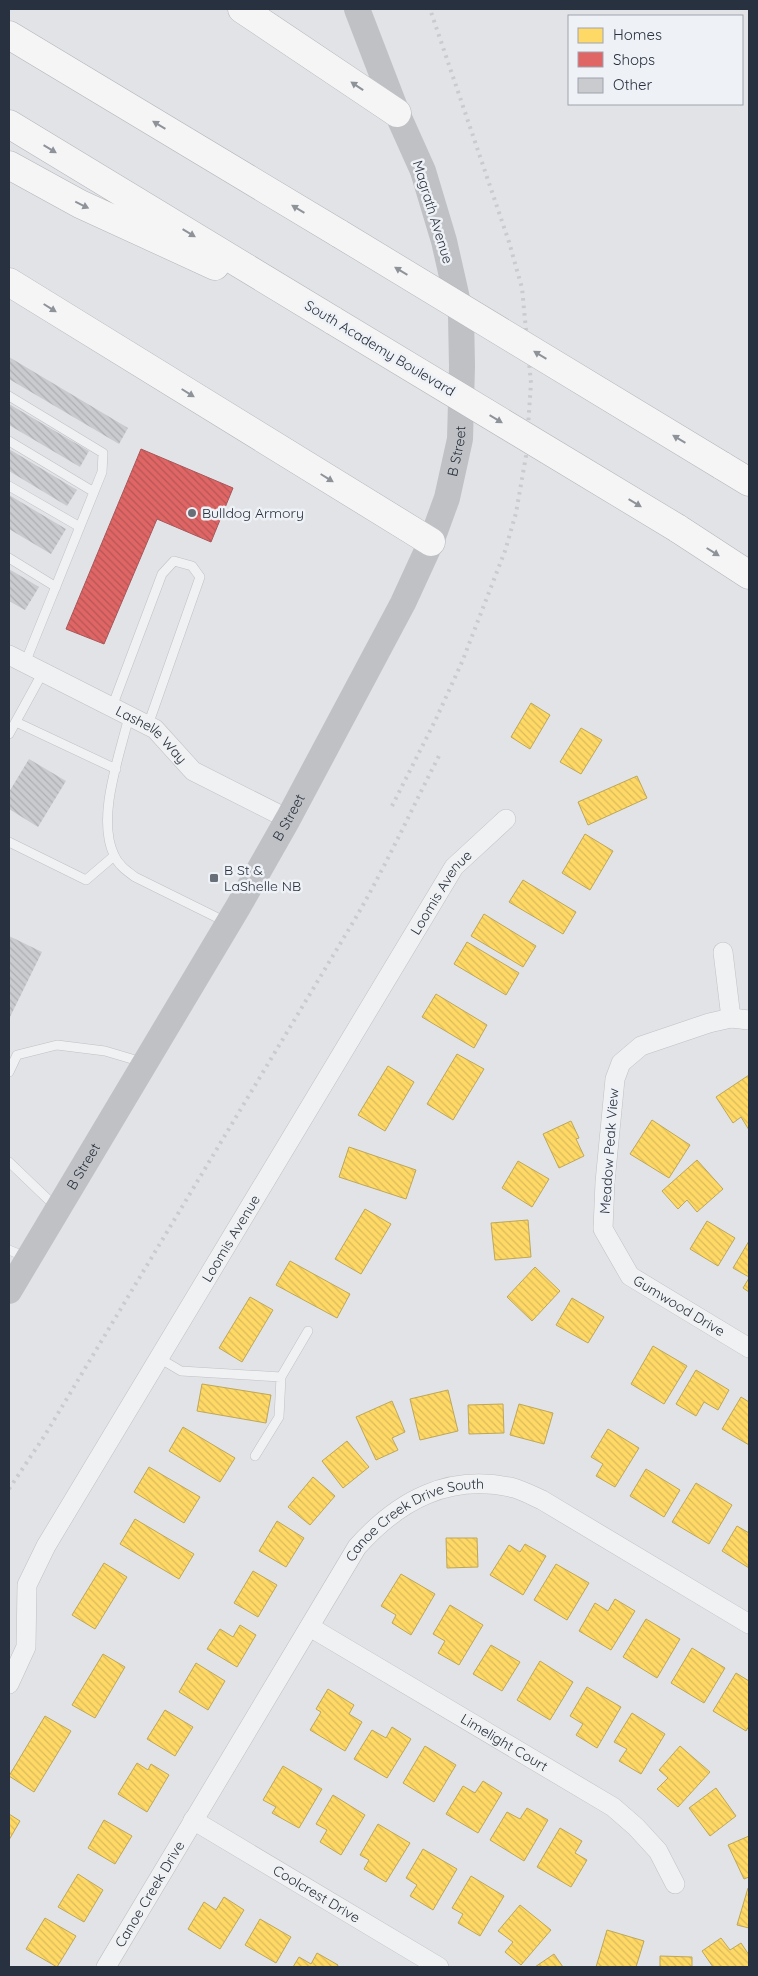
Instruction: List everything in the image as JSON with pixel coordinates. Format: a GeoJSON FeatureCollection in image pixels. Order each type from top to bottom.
{"type":"FeatureCollection","features":[{"type":"Feature","properties":{"kind":"highway"},"geometry":{"type":"LineString","coordinates":[[242,9],[397,113]]}},
{"type":"Feature","properties":{"kind":"highway"},"geometry":{"type":"LineString","coordinates":[[9,35],[749,482]]}},
{"type":"Feature","properties":{"kind":"highway","name":"South Academy Boulevard"},"geometry":{"type":"LineString","coordinates":[[9,124],[677,528],[749,575]]}},
{"type":"Feature","properties":{"kind":"highway"},"geometry":{"type":"LineString","coordinates":[[9,165],[80,204],[334,321]]}},
{"type":"Feature","properties":{"kind":"highway"},"geometry":{"type":"LineString","coordinates":[[9,282],[431,542]]}},
{"type":"Feature","properties":{"kind":"main road","name":"Magrath Avenue"},"geometry":{"type":"LineString","coordinates":[[357,9],[397,113],[424,171],[444,241],[461,316],[462,366]]}},
{"type":"Feature","properties":{"kind":"main road","name":"B Street"},"geometry":{"type":"LineString","coordinates":[[9,1291],[18,1254],[58,1209],[228,923],[288,819],[403,603],[431,542],[447,498],[460,439],[462,366]]}},
{"type":"Feature","properties":{"kind":"street","name":"Lashelle Way"},"geometry":{"type":"LineString","coordinates":[[17,659],[155,728],[193,771],[288,819]]}},
{"type":"Feature","properties":{"kind":"street","name":"Loomis Avenue"},"geometry":{"type":"LineString","coordinates":[[9,1684],[26,1647],[28,1585],[46,1546],[454,867],[506,819]]}},
{"type":"Feature","properties":{"kind":"street"},"geometry":{"type":"LineString","coordinates":[[723,952],[730,1018]]}},
{"type":"Feature","properties":{"kind":"street","name":"Meadow Peak View"},"geometry":{"type":"LineString","coordinates":[[603,1229],[605,1182],[615,1079],[621,1063],[641,1046],[709,1023],[730,1018],[749,1020]]}},
{"type":"Feature","properties":{"kind":"street","name":"Gumwood Drive"},"geometry":{"type":"LineString","coordinates":[[603,1229],[630,1276],[749,1348]]}},
{"type":"Feature","properties":{"kind":"street","name":"Canoe Creek Drive South"},"geometry":{"type":"LineString","coordinates":[[193,1820],[357,1547],[374,1527],[404,1505],[430,1491],[486,1484],[515,1488],[542,1500],[749,1624]]}},
{"type":"Feature","properties":{"kind":"street","name":"Limelight Court"},"geometry":{"type":"LineString","coordinates":[[310,1627],[613,1807],[636,1826],[658,1851],[675,1884]]}},
{"type":"Feature","properties":{"kind":"street","name":"Canoe Creek Drive"},"geometry":{"type":"LineString","coordinates":[[106,1967],[193,1820]]}},
{"type":"Feature","properties":{"kind":"street","name":"Coolcrest Drive"},"geometry":{"type":"LineString","coordinates":[[193,1820],[439,1967]]}},
{"type":"Feature","properties":{"kind":"lane"},"geometry":{"type":"LineString","coordinates":[[9,396],[103,453],[102,472],[56,586],[17,659]]}},
{"type":"Feature","properties":{"kind":"lane"},"geometry":{"type":"LineString","coordinates":[[9,441],[94,492]]}},
{"type":"Feature","properties":{"kind":"lane"},"geometry":{"type":"LineString","coordinates":[[9,486],[80,527]]}},
{"type":"Feature","properties":{"kind":"lane"},"geometry":{"type":"LineString","coordinates":[[9,558],[56,586]]}},
{"type":"Feature","properties":{"kind":"lane"},"geometry":{"type":"LineString","coordinates":[[112,707],[162,574],[174,561],[192,566],[200,578],[148,725]]}},
{"type":"Feature","properties":{"kind":"lane"},"geometry":{"type":"LineString","coordinates":[[9,734],[43,672]]}},
{"type":"Feature","properties":{"kind":"lane"},"geometry":{"type":"LineString","coordinates":[[129,715],[116,769],[108,814],[108,837],[114,856],[135,877],[228,923]]}},
{"type":"Feature","properties":{"kind":"lane"},"geometry":{"type":"LineString","coordinates":[[16,722],[116,769]]}},
{"type":"Feature","properties":{"kind":"lane"},"geometry":{"type":"LineString","coordinates":[[9,842],[86,880],[114,856]]}},
{"type":"Feature","properties":{"kind":"lane"},"geometry":{"type":"LineString","coordinates":[[9,1072],[17,1054],[56,1045],[105,1051],[145,1062]]}},
{"type":"Feature","properties":{"kind":"lane"},"geometry":{"type":"LineString","coordinates":[[9,1162],[58,1209]]}},
{"type":"Feature","properties":{"kind":"lane"},"geometry":{"type":"LineString","coordinates":[[254,1456],[279,1417],[281,1377],[308,1331]]}},
{"type":"Feature","properties":{"kind":"lane"},"geometry":{"type":"LineString","coordinates":[[159,1358],[181,1371],[281,1377]]}},
{"type":"Feature","properties":{"kind":"building: Homes"},"geometry":{"type":"Polygon","coordinates":[[[531,703],[550,715],[530,749],[511,737],[531,703]]]}},
{"type":"Feature","properties":{"kind":"building: Homes"},"geometry":{"type":"Polygon","coordinates":[[[581,728],[602,740],[581,774],[560,762],[581,728]]]}},
{"type":"Feature","properties":{"kind":"building: Homes"},"geometry":{"type":"Polygon","coordinates":[[[637,776],[647,798],[588,825],[578,802],[637,776]]]}},
{"type":"Feature","properties":{"kind":"building: Homes"},"geometry":{"type":"Polygon","coordinates":[[[585,834],[613,851],[590,890],[562,873],[585,834]]]}},
{"type":"Feature","properties":{"kind":"building: Homes"},"geometry":{"type":"Polygon","coordinates":[[[523,880],[576,912],[563,934],[509,902],[523,880]]]}},
{"type":"Feature","properties":{"kind":"building: Homes"},"geometry":{"type":"Polygon","coordinates":[[[484,914],[536,946],[523,967],[471,936],[484,914]]]}},
{"type":"Feature","properties":{"kind":"building: Homes"},"geometry":{"type":"Polygon","coordinates":[[[467,942],[519,973],[506,995],[454,964],[467,942]]]}},
{"type":"Feature","properties":{"kind":"building: Homes"},"geometry":{"type":"Polygon","coordinates":[[[436,994],[487,1025],[474,1048],[422,1017],[436,994]]]}},
{"type":"Feature","properties":{"kind":"building: Homes"},"geometry":{"type":"Polygon","coordinates":[[[457,1054],[484,1069],[453,1120],[427,1104],[457,1054]]]}},
{"type":"Feature","properties":{"kind":"building: Homes"},"geometry":{"type":"Polygon","coordinates":[[[388,1066],[414,1082],[385,1131],[358,1115],[388,1066]]]}},
{"type":"Feature","properties":{"kind":"building: Homes"},"geometry":{"type":"Polygon","coordinates":[[[749,1075],[749,1130],[741,1117],[733,1123],[716,1097],[749,1075]]]}},
{"type":"Feature","properties":{"kind":"building: Homes"},"geometry":{"type":"Polygon","coordinates":[[[652,1120],[690,1145],[669,1178],[630,1154],[652,1120]]]}},
{"type":"Feature","properties":{"kind":"building: Homes"},"geometry":{"type":"Polygon","coordinates":[[[571,1121],[579,1138],[576,1139],[584,1156],[559,1168],[543,1134],[571,1121]]]}},
{"type":"Feature","properties":{"kind":"building: Homes"},"geometry":{"type":"Polygon","coordinates":[[[349,1147],[416,1170],[406,1199],[339,1177],[349,1147]]]}},
{"type":"Feature","properties":{"kind":"building: Homes"},"geometry":{"type":"Polygon","coordinates":[[[697,1160],[723,1189],[697,1212],[687,1200],[678,1209],[662,1191],[697,1160]]]}},
{"type":"Feature","properties":{"kind":"building: Homes"},"geometry":{"type":"Polygon","coordinates":[[[518,1161],[549,1179],[532,1207],[502,1188],[518,1161]]]}},
{"type":"Feature","properties":{"kind":"building: Homes"},"geometry":{"type":"Polygon","coordinates":[[[365,1209],[391,1224],[361,1274],[335,1259],[365,1209]]]}},
{"type":"Feature","properties":{"kind":"building: Homes"},"geometry":{"type":"Polygon","coordinates":[[[528,1220],[531,1257],[495,1260],[491,1223],[528,1220]]]}},
{"type":"Feature","properties":{"kind":"building: Homes"},"geometry":{"type":"Polygon","coordinates":[[[707,1221],[735,1238],[718,1266],[690,1249],[707,1221]]]}},
{"type":"Feature","properties":{"kind":"building: Homes"},"geometry":{"type":"Polygon","coordinates":[[[749,1241],[749,1277],[733,1268],[749,1241]]]}},
{"type":"Feature","properties":{"kind":"building: Homes"},"geometry":{"type":"Polygon","coordinates":[[[290,1261],[350,1294],[337,1318],[276,1285],[290,1261]]]}},
{"type":"Feature","properties":{"kind":"building: Homes"},"geometry":{"type":"Polygon","coordinates":[[[535,1267],[560,1291],[532,1321],[507,1297],[535,1267]]]}},
{"type":"Feature","properties":{"kind":"building: Homes"},"geometry":{"type":"Polygon","coordinates":[[[749,1278],[749,1292],[743,1288],[749,1278]]]}},
{"type":"Feature","properties":{"kind":"building: Homes"},"geometry":{"type":"Polygon","coordinates":[[[250,1297],[273,1310],[242,1362],[219,1348],[250,1297]]]}},
{"type":"Feature","properties":{"kind":"building: Homes"},"geometry":{"type":"Polygon","coordinates":[[[572,1298],[604,1317],[588,1343],[556,1325],[572,1298]]]}},
{"type":"Feature","properties":{"kind":"building: Homes"},"geometry":{"type":"Polygon","coordinates":[[[653,1346],[687,1366],[664,1404],[631,1384],[653,1346]]]}},
{"type":"Feature","properties":{"kind":"building: Homes"},"geometry":{"type":"Polygon","coordinates":[[[696,1370],[729,1390],[718,1410],[704,1402],[696,1416],[676,1404],[696,1370]]]}},
{"type":"Feature","properties":{"kind":"building: Homes"},"geometry":{"type":"Polygon","coordinates":[[[202,1384],[271,1395],[266,1423],[197,1411],[202,1384]]]}},
{"type":"Feature","properties":{"kind":"building: Homes"},"geometry":{"type":"Polygon","coordinates":[[[448,1390],[458,1431],[420,1440],[410,1399],[448,1390]]]}},
{"type":"Feature","properties":{"kind":"building: Homes"},"geometry":{"type":"Polygon","coordinates":[[[741,1397],[749,1402],[749,1445],[722,1429],[741,1397]]]}},
{"type":"Feature","properties":{"kind":"building: Homes"},"geometry":{"type":"Polygon","coordinates":[[[392,1401],[405,1432],[392,1438],[398,1450],[376,1460],[356,1417],[392,1401]]]}},
{"type":"Feature","properties":{"kind":"building: Homes"},"geometry":{"type":"Polygon","coordinates":[[[503,1404],[504,1433],[469,1434],[468,1405],[503,1404]]]}},
{"type":"Feature","properties":{"kind":"building: Homes"},"geometry":{"type":"Polygon","coordinates":[[[519,1404],[553,1413],[544,1444],[510,1435],[519,1404]]]}},
{"type":"Feature","properties":{"kind":"building: Homes"},"geometry":{"type":"Polygon","coordinates":[[[183,1427],[235,1458],[220,1482],[169,1451],[183,1427]]]}},
{"type":"Feature","properties":{"kind":"building: Homes"},"geometry":{"type":"Polygon","coordinates":[[[608,1429],[639,1448],[615,1487],[596,1476],[603,1464],[591,1457],[608,1429]]]}},
{"type":"Feature","properties":{"kind":"building: Homes"},"geometry":{"type":"Polygon","coordinates":[[[347,1441],[369,1467],[343,1488],[322,1461],[347,1441]]]}},
{"type":"Feature","properties":{"kind":"building: Homes"},"geometry":{"type":"Polygon","coordinates":[[[149,1467],[200,1497],[184,1523],[134,1492],[149,1467]]]}},
{"type":"Feature","properties":{"kind":"building: Homes"},"geometry":{"type":"Polygon","coordinates":[[[646,1469],[680,1490],[664,1517],[630,1496],[646,1469]]]}},
{"type":"Feature","properties":{"kind":"building: Homes"},"geometry":{"type":"Polygon","coordinates":[[[313,1477],[335,1496],[310,1525],[288,1507],[313,1477]]]}},
{"type":"Feature","properties":{"kind":"building: Homes"},"geometry":{"type":"Polygon","coordinates":[[[696,1483],[732,1505],[709,1544],[672,1522],[696,1483]]]}},
{"type":"Feature","properties":{"kind":"building: Homes"},"geometry":{"type":"Polygon","coordinates":[[[135,1519],[194,1554],[179,1579],[120,1544],[135,1519]]]}},
{"type":"Feature","properties":{"kind":"building: Homes"},"geometry":{"type":"Polygon","coordinates":[[[277,1521],[304,1538],[286,1567],[259,1551],[277,1521]]]}},
{"type":"Feature","properties":{"kind":"building: Homes"},"geometry":{"type":"Polygon","coordinates":[[[737,1526],[749,1533],[749,1568],[722,1551],[737,1526]]]}},
{"type":"Feature","properties":{"kind":"building: Homes"},"geometry":{"type":"Polygon","coordinates":[[[446,1538],[477,1538],[478,1567],[447,1568],[446,1538]]]}},
{"type":"Feature","properties":{"kind":"building: Homes"},"geometry":{"type":"Polygon","coordinates":[[[525,1544],[546,1556],[523,1595],[490,1575],[509,1545],[520,1552],[525,1544]]]}},
{"type":"Feature","properties":{"kind":"building: Homes"},"geometry":{"type":"Polygon","coordinates":[[[104,1563],[127,1577],[95,1629],[72,1615],[104,1563]]]}},
{"type":"Feature","properties":{"kind":"building: Homes"},"geometry":{"type":"Polygon","coordinates":[[[556,1564],[589,1583],[567,1620],[534,1600],[556,1564]]]}},
{"type":"Feature","properties":{"kind":"building: Homes"},"geometry":{"type":"Polygon","coordinates":[[[253,1571],[277,1585],[258,1617],[234,1603],[253,1571]]]}},
{"type":"Feature","properties":{"kind":"building: Homes"},"geometry":{"type":"Polygon","coordinates":[[[401,1574],[435,1594],[411,1635],[392,1623],[396,1615],[381,1606],[401,1574]]]}},
{"type":"Feature","properties":{"kind":"building: Homes"},"geometry":{"type":"Polygon","coordinates":[[[615,1599],[635,1611],[611,1650],[579,1631],[595,1603],[608,1611],[615,1599]]]}},
{"type":"Feature","properties":{"kind":"building: Homes"},"geometry":{"type":"Polygon","coordinates":[[[450,1605],[483,1625],[459,1665],[438,1653],[445,1641],[433,1634],[450,1605]]]}},
{"type":"Feature","properties":{"kind":"building: Homes"},"geometry":{"type":"Polygon","coordinates":[[[646,1619],[680,1639],[657,1678],[623,1657],[646,1619]]]}},
{"type":"Feature","properties":{"kind":"building: Homes"},"geometry":{"type":"Polygon","coordinates":[[[240,1625],[256,1635],[237,1667],[207,1649],[220,1629],[233,1637],[240,1625]]]}},
{"type":"Feature","properties":{"kind":"building: Homes"},"geometry":{"type":"Polygon","coordinates":[[[491,1645],[520,1662],[502,1691],[473,1674],[491,1645]]]}},
{"type":"Feature","properties":{"kind":"building: Homes"},"geometry":{"type":"Polygon","coordinates":[[[692,1648],[725,1668],[704,1703],[671,1683],[692,1648]]]}},
{"type":"Feature","properties":{"kind":"building: Homes"},"geometry":{"type":"Polygon","coordinates":[[[103,1654],[125,1667],[95,1718],[72,1705],[103,1654]]]}},
{"type":"Feature","properties":{"kind":"building: Homes"},"geometry":{"type":"Polygon","coordinates":[[[540,1661],[573,1682],[550,1720],[517,1700],[540,1661]]]}},
{"type":"Feature","properties":{"kind":"building: Homes"},"geometry":{"type":"Polygon","coordinates":[[[196,1663],[225,1681],[208,1710],[179,1692],[196,1663]]]}},
{"type":"Feature","properties":{"kind":"building: Homes"},"geometry":{"type":"Polygon","coordinates":[[[736,1673],[749,1681],[749,1726],[746,1731],[713,1711],[736,1673]]]}},
{"type":"Feature","properties":{"kind":"building: Homes"},"geometry":{"type":"Polygon","coordinates":[[[587,1687],[621,1707],[597,1748],[576,1735],[583,1724],[570,1716],[587,1687]]]}},
{"type":"Feature","properties":{"kind":"building: Homes"},"geometry":{"type":"Polygon","coordinates":[[[328,1689],[354,1705],[349,1714],[362,1722],[345,1751],[310,1730],[321,1712],[316,1709],[328,1689]]]}},
{"type":"Feature","properties":{"kind":"building: Homes"},"geometry":{"type":"Polygon","coordinates":[[[165,1710],[193,1727],[175,1756],[147,1739],[165,1710]]]}},
{"type":"Feature","properties":{"kind":"building: Homes"},"geometry":{"type":"Polygon","coordinates":[[[632,1713],[665,1734],[641,1774],[619,1761],[627,1749],[614,1742],[632,1713]]]}},
{"type":"Feature","properties":{"kind":"building: Homes"},"geometry":{"type":"Polygon","coordinates":[[[45,1716],[71,1731],[34,1792],[9,1776],[45,1716]]]}},
{"type":"Feature","properties":{"kind":"building: Homes"},"geometry":{"type":"Polygon","coordinates":[[[392,1727],[411,1739],[387,1778],[354,1759],[372,1730],[386,1738],[392,1727]]]}},
{"type":"Feature","properties":{"kind":"building: Homes"},"geometry":{"type":"Polygon","coordinates":[[[425,1746],[456,1765],[434,1802],[403,1783],[425,1746]]]}},
{"type":"Feature","properties":{"kind":"building: Homes"},"geometry":{"type":"Polygon","coordinates":[[[680,1746],[710,1772],[678,1807],[657,1789],[668,1778],[659,1770],[680,1746]]]}},
{"type":"Feature","properties":{"kind":"building: Homes"},"geometry":{"type":"Polygon","coordinates":[[[137,1763],[148,1770],[151,1764],[169,1775],[147,1812],[118,1794],[137,1763]]]}},
{"type":"Feature","properties":{"kind":"building: Homes"},"geometry":{"type":"Polygon","coordinates":[[[283,1766],[322,1789],[299,1828],[272,1813],[276,1807],[263,1800],[283,1766]]]}},
{"type":"Feature","properties":{"kind":"building: Homes"},"geometry":{"type":"Polygon","coordinates":[[[483,1781],[502,1793],[478,1833],[446,1814],[463,1786],[475,1793],[483,1781]]]}},
{"type":"Feature","properties":{"kind":"building: Homes"},"geometry":{"type":"Polygon","coordinates":[[[716,1788],[736,1816],[710,1836],[689,1808],[716,1788]]]}},
{"type":"Feature","properties":{"kind":"building: Homes"},"geometry":{"type":"Polygon","coordinates":[[[333,1795],[365,1815],[341,1855],[320,1842],[327,1830],[316,1824],[333,1795]]]}},
{"type":"Feature","properties":{"kind":"building: Homes"},"geometry":{"type":"Polygon","coordinates":[[[527,1808],[548,1820],[524,1861],[490,1840],[507,1812],[520,1819],[527,1808]]]}},
{"type":"Feature","properties":{"kind":"building: Homes"},"geometry":{"type":"Polygon","coordinates":[[[9,1814],[20,1821],[9,1840],[9,1814]]]}},
{"type":"Feature","properties":{"kind":"building: Homes"},"geometry":{"type":"Polygon","coordinates":[[[104,1820],[132,1836],[115,1864],[88,1848],[104,1820]]]}},
{"type":"Feature","properties":{"kind":"building: Homes"},"geometry":{"type":"Polygon","coordinates":[[[378,1824],[410,1843],[386,1882],[364,1869],[369,1860],[360,1855],[378,1824]]]}},
{"type":"Feature","properties":{"kind":"building: Homes"},"geometry":{"type":"Polygon","coordinates":[[[560,1828],[582,1841],[575,1853],[587,1860],[571,1887],[537,1867],[560,1828]]]}},
{"type":"Feature","properties":{"kind":"building: Homes"},"geometry":{"type":"Polygon","coordinates":[[[749,1836],[749,1877],[744,1879],[728,1845],[749,1836]]]}},
{"type":"Feature","properties":{"kind":"building: Homes"},"geometry":{"type":"Polygon","coordinates":[[[423,1849],[457,1869],[433,1910],[410,1896],[417,1885],[406,1878],[423,1849]]]}},
{"type":"Feature","properties":{"kind":"building: Homes"},"geometry":{"type":"Polygon","coordinates":[[[78,1874],[103,1890],[84,1922],[58,1907],[78,1874]]]}},
{"type":"Feature","properties":{"kind":"building: Homes"},"geometry":{"type":"Polygon","coordinates":[[[471,1876],[504,1896],[480,1936],[458,1923],[463,1914],[452,1908],[471,1876]]]}},
{"type":"Feature","properties":{"kind":"building: Homes"},"geometry":{"type":"Polygon","coordinates":[[[749,1888],[749,1928],[737,1925],[749,1888]]]}},
{"type":"Feature","properties":{"kind":"building: Homes"},"geometry":{"type":"Polygon","coordinates":[[[224,1897],[244,1910],[220,1949],[188,1929],[204,1902],[216,1910],[224,1897]]]}},
{"type":"Feature","properties":{"kind":"building: Homes"},"geometry":{"type":"Polygon","coordinates":[[[520,1905],[551,1930],[521,1965],[505,1952],[513,1942],[498,1931],[520,1905]]]}},
{"type":"Feature","properties":{"kind":"building: Homes"},"geometry":{"type":"Polygon","coordinates":[[[45,1918],[76,1936],[57,1967],[26,1949],[45,1918]]]}},
{"type":"Feature","properties":{"kind":"building: Homes"},"geometry":{"type":"Polygon","coordinates":[[[260,1919],[291,1937],[276,1963],[245,1945],[260,1919]]]}},
{"type":"Feature","properties":{"kind":"building: Homes"},"geometry":{"type":"Polygon","coordinates":[[[607,1930],[644,1941],[636,1967],[596,1967],[607,1930]]]}},
{"type":"Feature","properties":{"kind":"building: Homes"},"geometry":{"type":"Polygon","coordinates":[[[721,1938],[730,1950],[741,1943],[749,1955],[749,1967],[713,1967],[702,1951],[721,1938]]]}},
{"type":"Feature","properties":{"kind":"building: Homes"},"geometry":{"type":"Polygon","coordinates":[[[317,1953],[338,1965],[337,1967],[293,1967],[299,1957],[311,1964],[317,1953]]]}},
{"type":"Feature","properties":{"kind":"building: Homes"},"geometry":{"type":"Polygon","coordinates":[[[554,1954],[563,1967],[535,1967],[554,1954]]]}},
{"type":"Feature","properties":{"kind":"building: Homes"},"geometry":{"type":"Polygon","coordinates":[[[660,1956],[692,1957],[692,1967],[660,1967],[660,1956]]]}},
{"type":"Feature","properties":{"kind":"building: Shops"},"geometry":{"type":"Polygon","coordinates":[[[141,449],[233,488],[211,542],[157,519],[104,644],[66,629],[141,449]]]}},
{"type":"Feature","properties":{"kind":"building: Other"},"geometry":{"type":"Polygon","coordinates":[[[9,357],[128,428],[119,444],[9,379],[9,357]]]}},
{"type":"Feature","properties":{"kind":"building: Other"},"geometry":{"type":"Polygon","coordinates":[[[9,404],[89,451],[80,467],[9,425],[9,404]]]}},
{"type":"Feature","properties":{"kind":"building: Other"},"geometry":{"type":"Polygon","coordinates":[[[9,449],[77,490],[67,506],[9,471],[9,449]]]}},
{"type":"Feature","properties":{"kind":"building: Other"},"geometry":{"type":"Polygon","coordinates":[[[9,495],[66,529],[51,554],[9,529],[9,495]]]}},
{"type":"Feature","properties":{"kind":"building: Other"},"geometry":{"type":"Polygon","coordinates":[[[9,569],[39,587],[25,610],[9,601],[9,569]]]}},
{"type":"Feature","properties":{"kind":"building: Other"},"geometry":{"type":"Polygon","coordinates":[[[29,759],[66,781],[38,827],[9,809],[9,792],[29,759]]]}},
{"type":"Feature","properties":{"kind":"building: Other"},"geometry":{"type":"Polygon","coordinates":[[[9,936],[42,952],[9,1019],[9,936]]]}},
{"type":"Feature","properties":{"kind":"railway"},"geometry":{"type":"LineString","coordinates":[[392,806],[436,719],[462,662],[505,551],[516,513],[526,456],[531,383],[522,288],[509,242],[430,9]]}},
{"type":"Feature","properties":{"kind":"railway"},"geometry":{"type":"LineString","coordinates":[[9,1489],[45,1435],[355,919],[440,754]]}},
{"type":"Feature","properties":{"kind":"place","name":"Bulldog Armory"},"geometry":{"type":"Point","coordinates":[192,513]}},
{"type":"Feature","properties":{"kind":"place","name":"B St & LaShelle NB"},"geometry":{"type":"Point","coordinates":[214,878]}}]}
